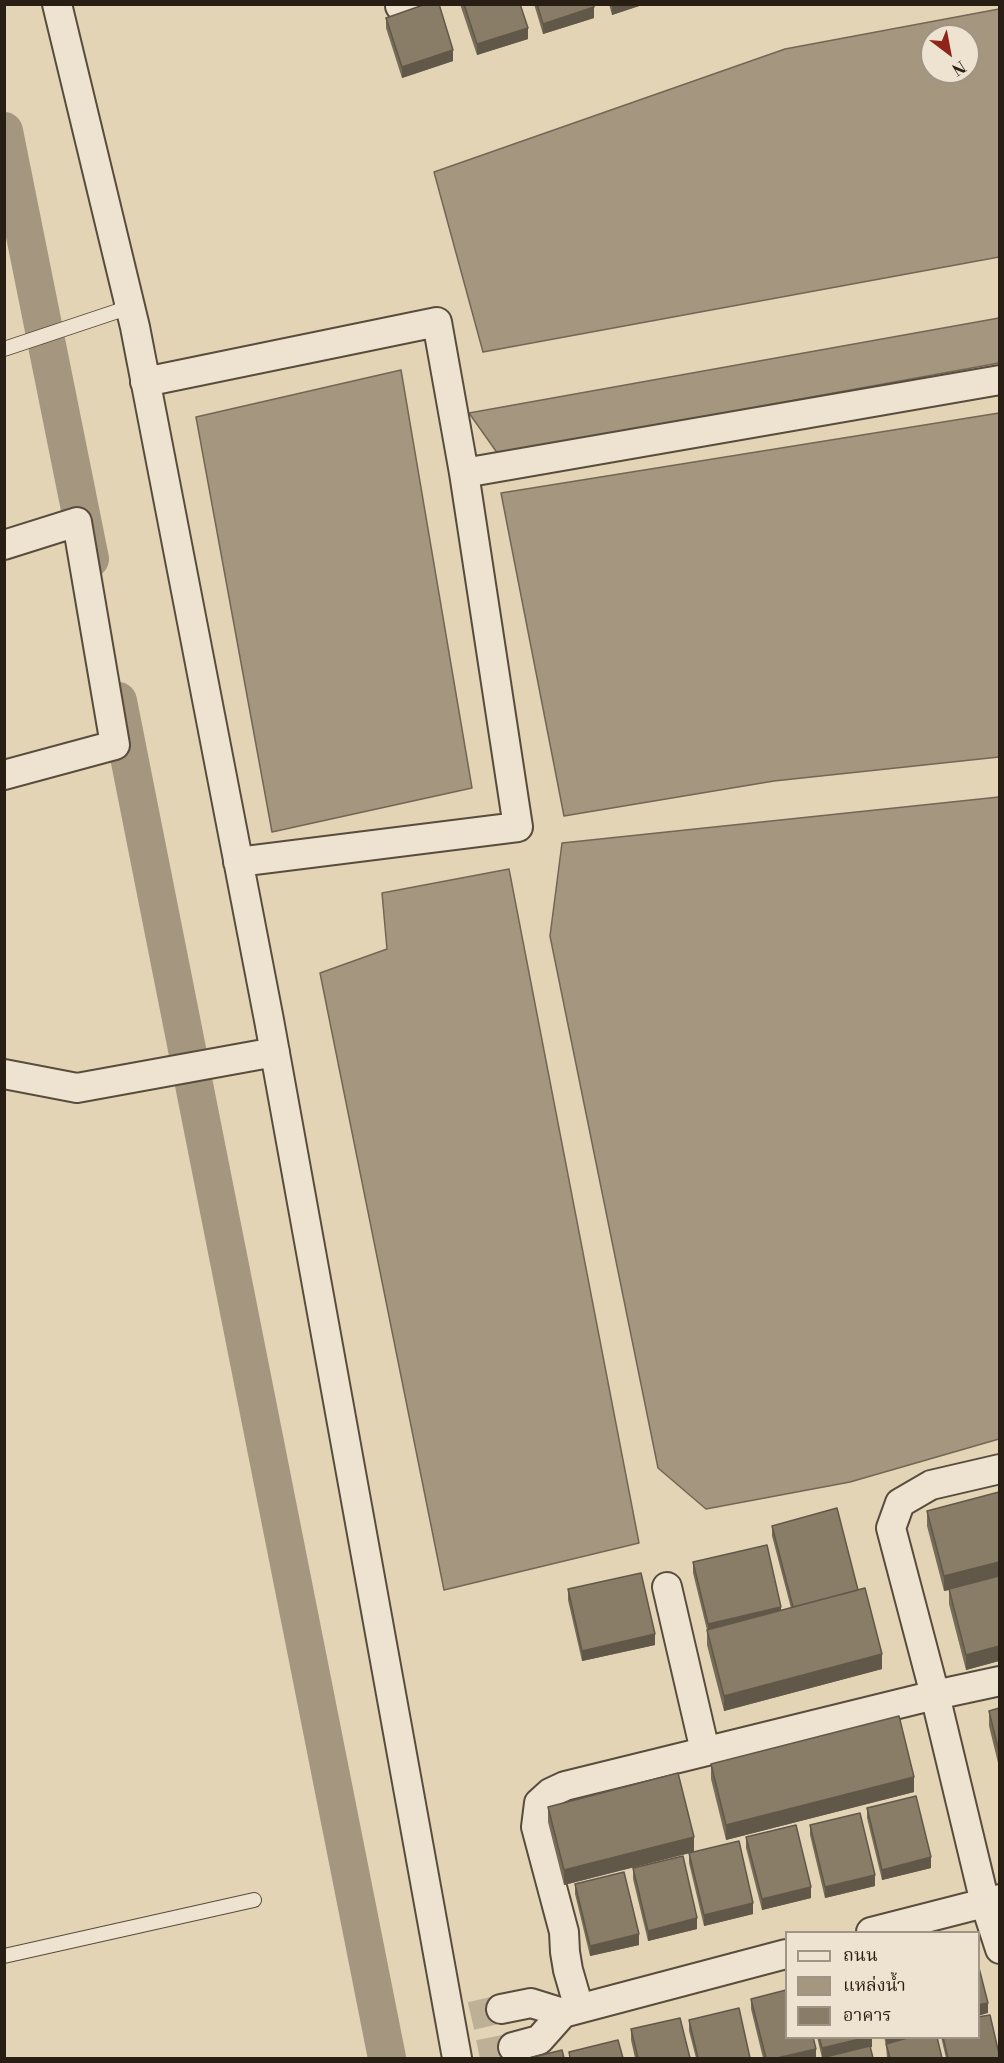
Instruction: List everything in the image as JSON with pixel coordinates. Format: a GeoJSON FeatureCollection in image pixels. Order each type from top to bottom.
{"type":"FeatureCollection","features":[{"type":"Feature","properties":{"kind":"street"},"geometry":{"type":"LineString","coordinates":[[57,4],[125,309],[145,382],[238,862],[264,1054],[460,2018],[466,2057]]}},
{"type":"Feature","properties":{"kind":"street"},"geometry":{"type":"LineString","coordinates":[[145,382],[437,322],[464,473],[518,827],[238,862]]}},
{"type":"Feature","properties":{"kind":"street"},"geometry":{"type":"LineString","coordinates":[[464,473],[999,380]]}},
{"type":"Feature","properties":{"kind":"street"},"geometry":{"type":"LineString","coordinates":[[4,545],[77,522],[115,745],[4,775]]}},
{"type":"Feature","properties":{"kind":"street"},"geometry":{"type":"LineString","coordinates":[[4,1074],[77,1088],[264,1054]]}},
{"type":"Feature","properties":{"kind":"street"},"geometry":{"type":"LineString","coordinates":[[999,1469],[931,1485],[900,1503],[891,1528],[992,1901],[999,1949]]}},
{"type":"Feature","properties":{"kind":"street"},"geometry":{"type":"LineString","coordinates":[[667,1587],[705,1751]]}},
{"type":"Feature","properties":{"kind":"street"},"geometry":{"type":"LineString","coordinates":[[571,2010],[564,1932],[536,1827],[539,1803],[550,1793],[565,1786],[705,1751],[999,1681]]}},
{"type":"Feature","properties":{"kind":"street"},"geometry":{"type":"LineString","coordinates":[[875,1931],[992,1901]]}},
{"type":"Feature","properties":{"kind":"street"},"geometry":{"type":"LineString","coordinates":[[501,2009],[531,2003],[571,2010],[785,1954]]}},
{"type":"Feature","properties":{"kind":"street"},"geometry":{"type":"LineString","coordinates":[[513,2047],[539,2040],[571,2010]]}},
{"type":"Feature","properties":{"kind":"lane"},"geometry":{"type":"LineString","coordinates":[[4,348],[125,309]]}},
{"type":"Feature","properties":{"kind":"lane"},"geometry":{"type":"LineString","coordinates":[[4,1956],[254,1900]]}},
{"type":"Feature","properties":{"kind":"water"},"geometry":{"type":"Polygon","coordinates":[[[999,9],[999,257],[483,352],[434,172],[785,49],[999,9]]]}},
{"type":"Feature","properties":{"kind":"water"},"geometry":{"type":"Polygon","coordinates":[[[999,318],[999,363],[498,454],[469,413],[999,318]]]}},
{"type":"Feature","properties":{"kind":"water"},"geometry":{"type":"Polygon","coordinates":[[[401,370],[472,788],[272,832],[196,417],[401,370]]]}},
{"type":"Feature","properties":{"kind":"water"},"geometry":{"type":"Polygon","coordinates":[[[999,413],[999,757],[774,781],[564,816],[501,493],[999,413]]]}},
{"type":"Feature","properties":{"kind":"water"},"geometry":{"type":"Polygon","coordinates":[[[999,797],[999,1439],[850,1482],[706,1509],[658,1468],[550,936],[562,843],[999,797]]]}},
{"type":"Feature","properties":{"kind":"water"},"geometry":{"type":"Polygon","coordinates":[[[509,869],[639,1543],[444,1590],[320,973],[387,949],[382,893],[509,869]]]}},
{"type":"Feature","properties":{"kind":"building"},"geometry":{"type":"Polygon","coordinates":[[[426,4],[439,4],[453,50],[402,67],[386,18],[426,4]]]}},
{"type":"Feature","properties":{"kind":"building"},"geometry":{"type":"Polygon","coordinates":[[[464,4],[520,4],[528,28],[477,44],[464,4]]]}},
{"type":"Feature","properties":{"kind":"building"},"geometry":{"type":"Polygon","coordinates":[[[537,4],[594,4],[594,7],[543,24],[537,4]]]}},
{"type":"Feature","properties":{"kind":"building"},"geometry":{"type":"Polygon","coordinates":[[[999,1492],[999,1562],[944,1576],[927,1511],[999,1492]]]}},
{"type":"Feature","properties":{"kind":"building"},"geometry":{"type":"Polygon","coordinates":[[[837,1508],[858,1590],[793,1607],[772,1526],[837,1508]]]}},
{"type":"Feature","properties":{"kind":"building"},"geometry":{"type":"Polygon","coordinates":[[[767,1545],[781,1607],[708,1624],[693,1562],[767,1545]]]}},
{"type":"Feature","properties":{"kind":"building"},"geometry":{"type":"Polygon","coordinates":[[[641,1573],[655,1634],[582,1651],[568,1589],[641,1573]]]}},
{"type":"Feature","properties":{"kind":"building"},"geometry":{"type":"Polygon","coordinates":[[[999,1576],[999,1646],[966,1655],[949,1589],[999,1576]]]}},
{"type":"Feature","properties":{"kind":"building"},"geometry":{"type":"Polygon","coordinates":[[[865,1588],[882,1654],[724,1696],[707,1630],[865,1588]]]}},
{"type":"Feature","properties":{"kind":"building"},"geometry":{"type":"Polygon","coordinates":[[[999,1708],[999,1752],[989,1711],[999,1708]]]}},
{"type":"Feature","properties":{"kind":"building"},"geometry":{"type":"Polygon","coordinates":[[[899,1716],[914,1777],[726,1825],[711,1764],[899,1716]]]}},
{"type":"Feature","properties":{"kind":"building"},"geometry":{"type":"Polygon","coordinates":[[[678,1773],[694,1837],[564,1870],[548,1807],[678,1773]]]}},
{"type":"Feature","properties":{"kind":"building"},"geometry":{"type":"Polygon","coordinates":[[[916,1796],[931,1857],[882,1870],[867,1808],[916,1796]]]}},
{"type":"Feature","properties":{"kind":"building"},"geometry":{"type":"Polygon","coordinates":[[[860,1813],[875,1875],[825,1887],[810,1825],[860,1813]]]}},
{"type":"Feature","properties":{"kind":"building"},"geometry":{"type":"Polygon","coordinates":[[[796,1825],[811,1887],[762,1899],[746,1837],[796,1825]]]}},
{"type":"Feature","properties":{"kind":"building"},"geometry":{"type":"Polygon","coordinates":[[[739,1841],[753,1903],[704,1915],[689,1853],[739,1841]]]}},
{"type":"Feature","properties":{"kind":"building"},"geometry":{"type":"Polygon","coordinates":[[[683,1856],[697,1918],[648,1931],[633,1868],[683,1856]]]}},
{"type":"Feature","properties":{"kind":"building"},"geometry":{"type":"Polygon","coordinates":[[[624,1872],[639,1934],[590,1946],[575,1884],[624,1872]]]}},
{"type":"Feature","properties":{"kind":"building"},"geometry":{"type":"Polygon","coordinates":[[[980,1972],[988,2003],[980,2005],[980,1972]]]}},
{"type":"Feature","properties":{"kind":"building"},"geometry":{"type":"Polygon","coordinates":[[[785,1990],[785,2039],[814,2039],[816,2049],[777,2058],[766,2058],[751,1999],[785,1990]]]}},
{"type":"Feature","properties":{"kind":"building"},"geometry":{"type":"Polygon","coordinates":[[[739,2008],[750,2058],[698,2058],[689,2020],[739,2008]]]}},
{"type":"Feature","properties":{"kind":"building"},"geometry":{"type":"Polygon","coordinates":[[[990,2015],[999,2058],[948,2058],[943,2039],[980,2039],[980,2017],[990,2015]]]}},
{"type":"Feature","properties":{"kind":"building"},"geometry":{"type":"Polygon","coordinates":[[[680,2018],[690,2058],[638,2058],[631,2029],[680,2018]]]}},
{"type":"Feature","properties":{"kind":"building"},"geometry":{"type":"Polygon","coordinates":[[[820,2039],[860,2039],[822,2048],[820,2039]]]}},
{"type":"Feature","properties":{"kind":"building"},"geometry":{"type":"Polygon","coordinates":[[[904,2039],[937,2039],[942,2058],[890,2058],[886,2044],[904,2039]]]}},
{"type":"Feature","properties":{"kind":"building"},"geometry":{"type":"Polygon","coordinates":[[[618,2040],[623,2058],[570,2058],[569,2052],[618,2040]]]}},
{"type":"Feature","properties":{"kind":"building"},"geometry":{"type":"Polygon","coordinates":[[[870,2046],[873,2058],[821,2058],[870,2046]]]}},
{"type":"Feature","properties":{"kind":"building"},"geometry":{"type":"Polygon","coordinates":[[[562,2050],[564,2058],[530,2058],[562,2050]]]}},
{"type":"Feature","properties":{"kind":"waterway"},"geometry":{"type":"LineString","coordinates":[[4,131],[90,559]]}},
{"type":"Feature","properties":{"kind":"waterway"},"geometry":{"type":"LineString","coordinates":[[118,701],[387,2058]]}},
{"type":"Feature","properties":{"kind":"tunnel"},"geometry":{"type":"LineString","coordinates":[[471,2016],[501,2009]]}},
{"type":"Feature","properties":{"kind":"tunnel"},"geometry":{"type":"LineString","coordinates":[[479,2054],[513,2047]]}}]}
